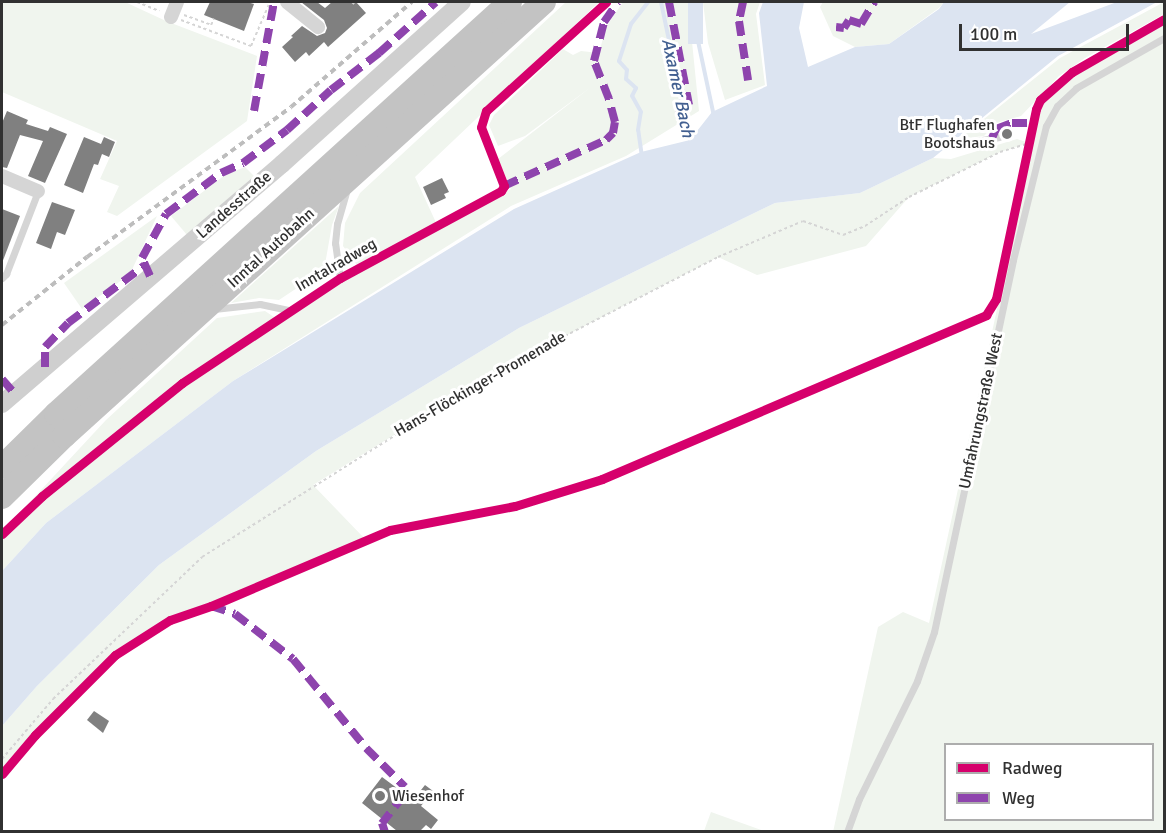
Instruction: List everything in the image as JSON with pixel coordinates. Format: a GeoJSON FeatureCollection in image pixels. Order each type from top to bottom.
{"type":"FeatureCollection","features":[{"type":"Feature","properties":{"kind":"highway","name":"Inntal Autobahn"},"geometry":{"type":"LineString","coordinates":[[2,467],[56,414],[510,2]]}},
{"type":"Feature","properties":{"kind":"highway","name":"Inntal Autobahn"},"geometry":{"type":"LineString","coordinates":[[2,497],[202,310],[544,2]]}},
{"type":"Feature","properties":{"kind":"main road","name":"Landesstraße"},"geometry":{"type":"LineString","coordinates":[[2,404],[290,156],[462,2]]}},
{"type":"Feature","properties":{"kind":"street"},"geometry":{"type":"LineString","coordinates":[[287,2],[318,27]]}},
{"type":"Feature","properties":{"kind":"street"},"geometry":{"type":"LineString","coordinates":[[2,176],[38,191]]}},
{"type":"Feature","properties":{"kind":"lane","name":"Umfahrungstraße West"},"geometry":{"type":"LineString","coordinates":[[846,831],[859,799],[917,681],[934,632],[1023,217],[1046,126],[1061,101],[1079,85],[1164,38]]}},
{"type":"Feature","properties":{"kind":"lane"},"geometry":{"type":"LineString","coordinates":[[948,146],[999,137]]}},
{"type":"Feature","properties":{"kind":"lane"},"geometry":{"type":"LineString","coordinates":[[340,278],[335,243],[337,224],[350,177]]}},
{"type":"Feature","properties":{"kind":"lane"},"geometry":{"type":"LineString","coordinates":[[2,278],[6,274],[38,191]]}},
{"type":"Feature","properties":{"kind":"lane"},"geometry":{"type":"LineString","coordinates":[[202,310],[260,304],[289,310]]}},
{"type":"Feature","properties":{"kind":"path"},"geometry":{"type":"LineString","coordinates":[[137,2],[174,10],[215,27],[212,32]]}},
{"type":"Feature","properties":{"kind":"path"},"geometry":{"type":"LineString","coordinates":[[174,10],[212,32],[251,46],[270,2]]}},
{"type":"Feature","properties":{"kind":"path"},"geometry":{"type":"LineString","coordinates":[[211,25],[214,19]]}},
{"type":"Feature","properties":{"kind":"shaded area"},"geometry":{"type":"Polygon","coordinates":[[[2,2],[125,2],[166,21],[257,56],[247,121],[117,216],[107,212],[119,186],[100,179],[117,141],[2,92],[2,2]]]}},
{"type":"Feature","properties":{"kind":"shaded area"},"geometry":{"type":"Polygon","coordinates":[[[566,2],[599,2],[415,177],[439,229],[511,189],[498,159],[591,87],[525,136],[498,146],[489,125],[494,115],[563,49],[573,55],[581,51],[599,53],[606,27],[623,2],[688,2],[699,111],[626,156],[511,206],[233,381],[46,523],[2,571],[2,532],[106,420],[217,318],[265,311],[277,319],[359,268],[343,246],[345,223],[360,193],[566,2]]]}},
{"type":"Feature","properties":{"kind":"shaded area"},"geometry":{"type":"Polygon","coordinates":[[[688,2],[703,2],[703,44],[688,44],[688,2]]]}},
{"type":"Feature","properties":{"kind":"shaded area"},"geometry":{"type":"Polygon","coordinates":[[[703,2],[760,2],[756,14],[765,85],[725,100],[708,43],[703,2]]]}},
{"type":"Feature","properties":{"kind":"shaded area"},"geometry":{"type":"Polygon","coordinates":[[[763,2],[804,2],[799,28],[808,67],[855,47],[889,44],[939,9],[944,2],[1070,2],[1031,34],[1117,2],[1157,2],[1058,56],[933,158],[860,193],[775,203],[519,328],[316,451],[159,565],[37,686],[2,726],[2,571],[46,523],[233,381],[514,209],[641,152],[690,140],[712,112],[767,86],[759,13],[763,2]]]}},
{"type":"Feature","properties":{"kind":"shaded area"},"geometry":{"type":"Polygon","coordinates":[[[823,2],[944,2],[889,44],[855,47],[833,36],[820,7],[823,2]]]}},
{"type":"Feature","properties":{"kind":"shaded area"},"geometry":{"type":"Polygon","coordinates":[[[1164,2],[1164,14],[1085,58],[1059,76],[1021,116],[996,123],[984,136],[968,138],[964,135],[1060,58],[1164,2]]]}},
{"type":"Feature","properties":{"kind":"shaded area"},"geometry":{"type":"Polygon","coordinates":[[[1164,23],[1164,831],[833,832],[878,627],[903,612],[929,623],[1041,106],[1051,92],[1072,75],[1164,23]]]}},
{"type":"Feature","properties":{"kind":"shaded area"},"geometry":{"type":"Polygon","coordinates":[[[1017,139],[1029,143],[1000,152],[909,197],[866,246],[757,275],[718,257],[501,369],[313,485],[365,539],[211,606],[170,620],[115,655],[35,734],[2,774],[2,726],[37,686],[159,565],[316,451],[519,328],[775,203],[860,193],[933,158],[951,159],[1017,139]]]}},
{"type":"Feature","properties":{"kind":"shaded area"},"geometry":{"type":"Polygon","coordinates":[[[245,167],[254,176],[187,235],[171,216],[225,175],[245,167]]]}},
{"type":"Feature","properties":{"kind":"shaded area"},"geometry":{"type":"Polygon","coordinates":[[[339,206],[332,225],[324,270],[279,300],[259,298],[231,303],[339,206]]]}},
{"type":"Feature","properties":{"kind":"shaded area"},"geometry":{"type":"Polygon","coordinates":[[[157,216],[130,274],[82,309],[64,283],[157,216]]]}},
{"type":"Feature","properties":{"kind":"shaded area"},"geometry":{"type":"Polygon","coordinates":[[[711,812],[764,831],[704,831],[711,812]]]}},
{"type":"Feature","properties":{"kind":"building"},"geometry":{"type":"Polygon","coordinates":[[[210,2],[254,4],[244,31],[204,15],[210,2]]]}},
{"type":"Feature","properties":{"kind":"building"},"geometry":{"type":"Polygon","coordinates":[[[301,2],[317,2],[325,8],[332,2],[356,2],[366,13],[328,47],[324,42],[309,56],[306,52],[295,62],[282,47],[293,37],[291,36],[302,26],[317,36],[325,33],[327,28],[324,20],[301,2]]]}},
{"type":"Feature","properties":{"kind":"building"},"geometry":{"type":"Polygon","coordinates":[[[7,111],[28,120],[26,124],[48,131],[50,127],[67,134],[45,183],[28,176],[43,141],[20,135],[7,168],[2,167],[2,123],[7,111]]]}},
{"type":"Feature","properties":{"kind":"building"},"geometry":{"type":"Polygon","coordinates":[[[84,137],[101,144],[104,137],[115,142],[109,157],[102,154],[98,165],[94,164],[83,193],[64,185],[84,137]]]}},
{"type":"Feature","properties":{"kind":"building"},"geometry":{"type":"Polygon","coordinates":[[[442,178],[449,192],[444,194],[446,198],[431,205],[423,187],[442,178]]]}},
{"type":"Feature","properties":{"kind":"building"},"geometry":{"type":"Polygon","coordinates":[[[52,202],[75,210],[65,235],[57,232],[51,249],[36,243],[52,202]]]}},
{"type":"Feature","properties":{"kind":"building"},"geometry":{"type":"Polygon","coordinates":[[[2,209],[20,216],[2,263],[2,209]]]}},
{"type":"Feature","properties":{"kind":"building"},"geometry":{"type":"Polygon","coordinates":[[[94,711],[109,721],[103,733],[87,720],[94,711]]]}},
{"type":"Feature","properties":{"kind":"building"},"geometry":{"type":"Polygon","coordinates":[[[382,777],[413,800],[425,785],[433,791],[421,806],[438,820],[431,829],[426,825],[420,831],[397,831],[362,803],[382,777]]]}},
{"type":"Feature","properties":{"kind":"waterway","name":"Axamer Bach"},"geometry":{"type":"LineString","coordinates":[[642,157],[638,130],[641,112],[632,96],[636,88],[626,79],[627,70],[619,61],[631,24],[648,2]]}},
{"type":"Feature","properties":{"kind":"waterway","name":"Axamer Bach"},"geometry":{"type":"LineString","coordinates":[[661,2],[691,145]]}},
{"type":"Feature","properties":{"kind":"waterway"},"geometry":{"type":"LineString","coordinates":[[698,41],[714,116]]}},
{"type":"Feature","properties":{"kind":"railway"},"geometry":{"type":"LineString","coordinates":[[2,325],[87,257],[291,107],[412,2]]}},
{"type":"Feature","properties":{"kind":"marked path"},"geometry":{"type":"LineString","coordinates":[[254,111],[274,2]]}},
{"type":"Feature","properties":{"kind":"marked path"},"geometry":{"type":"LineString","coordinates":[[150,276],[142,258],[166,214],[221,173],[243,163],[287,130],[436,2]]}},
{"type":"Feature","properties":{"kind":"marked path"},"geometry":{"type":"LineString","coordinates":[[504,186],[606,140],[613,133],[615,122],[609,99],[594,61],[604,22],[618,2]]}},
{"type":"Feature","properties":{"kind":"marked path"},"geometry":{"type":"LineString","coordinates":[[669,2],[689,105],[675,109]]}},
{"type":"Feature","properties":{"kind":"marked path"},"geometry":{"type":"LineString","coordinates":[[743,2],[739,21],[748,80]]}},
{"type":"Feature","properties":{"kind":"marked path"},"geometry":{"type":"LineString","coordinates":[[836,27],[844,28],[849,20],[861,24],[874,2]]}},
{"type":"Feature","properties":{"kind":"marked path"},"geometry":{"type":"LineString","coordinates":[[992,138],[996,129],[1012,123],[1033,123]]}},
{"type":"Feature","properties":{"kind":"marked path"},"geometry":{"type":"LineString","coordinates":[[45,367],[45,347],[68,323],[145,265]]}},
{"type":"Feature","properties":{"kind":"marked path"},"geometry":{"type":"LineString","coordinates":[[2,379],[14,393]]}},
{"type":"Feature","properties":{"kind":"marked path"},"geometry":{"type":"LineString","coordinates":[[211,606],[235,614],[293,659],[366,748],[405,787],[404,795],[382,823],[385,832]]}},
{"type":"Feature","properties":{"kind":"cycle path","name":"Inntalradweg"},"geometry":{"type":"LineString","coordinates":[[2,534],[42,496],[182,383],[340,278],[501,191],[504,186],[481,127],[486,111],[606,2]]}},
{"type":"Feature","properties":{"kind":"cycle path"},"geometry":{"type":"LineString","coordinates":[[2,774],[35,735],[115,655],[170,620],[211,606],[390,530],[515,506],[602,479],[986,315],[996,299],[1036,109],[1040,100],[1072,72],[1164,19]]}},
{"type":"Feature","properties":{"kind":"place","name":"BtF Flughafen Bootshaus"},"geometry":{"type":"Point","coordinates":[1007,134]}},
{"type":"Feature","properties":{"kind":"place","name":"Wiesenhof"},"geometry":{"type":"Point","coordinates":[380,796]}}]}
